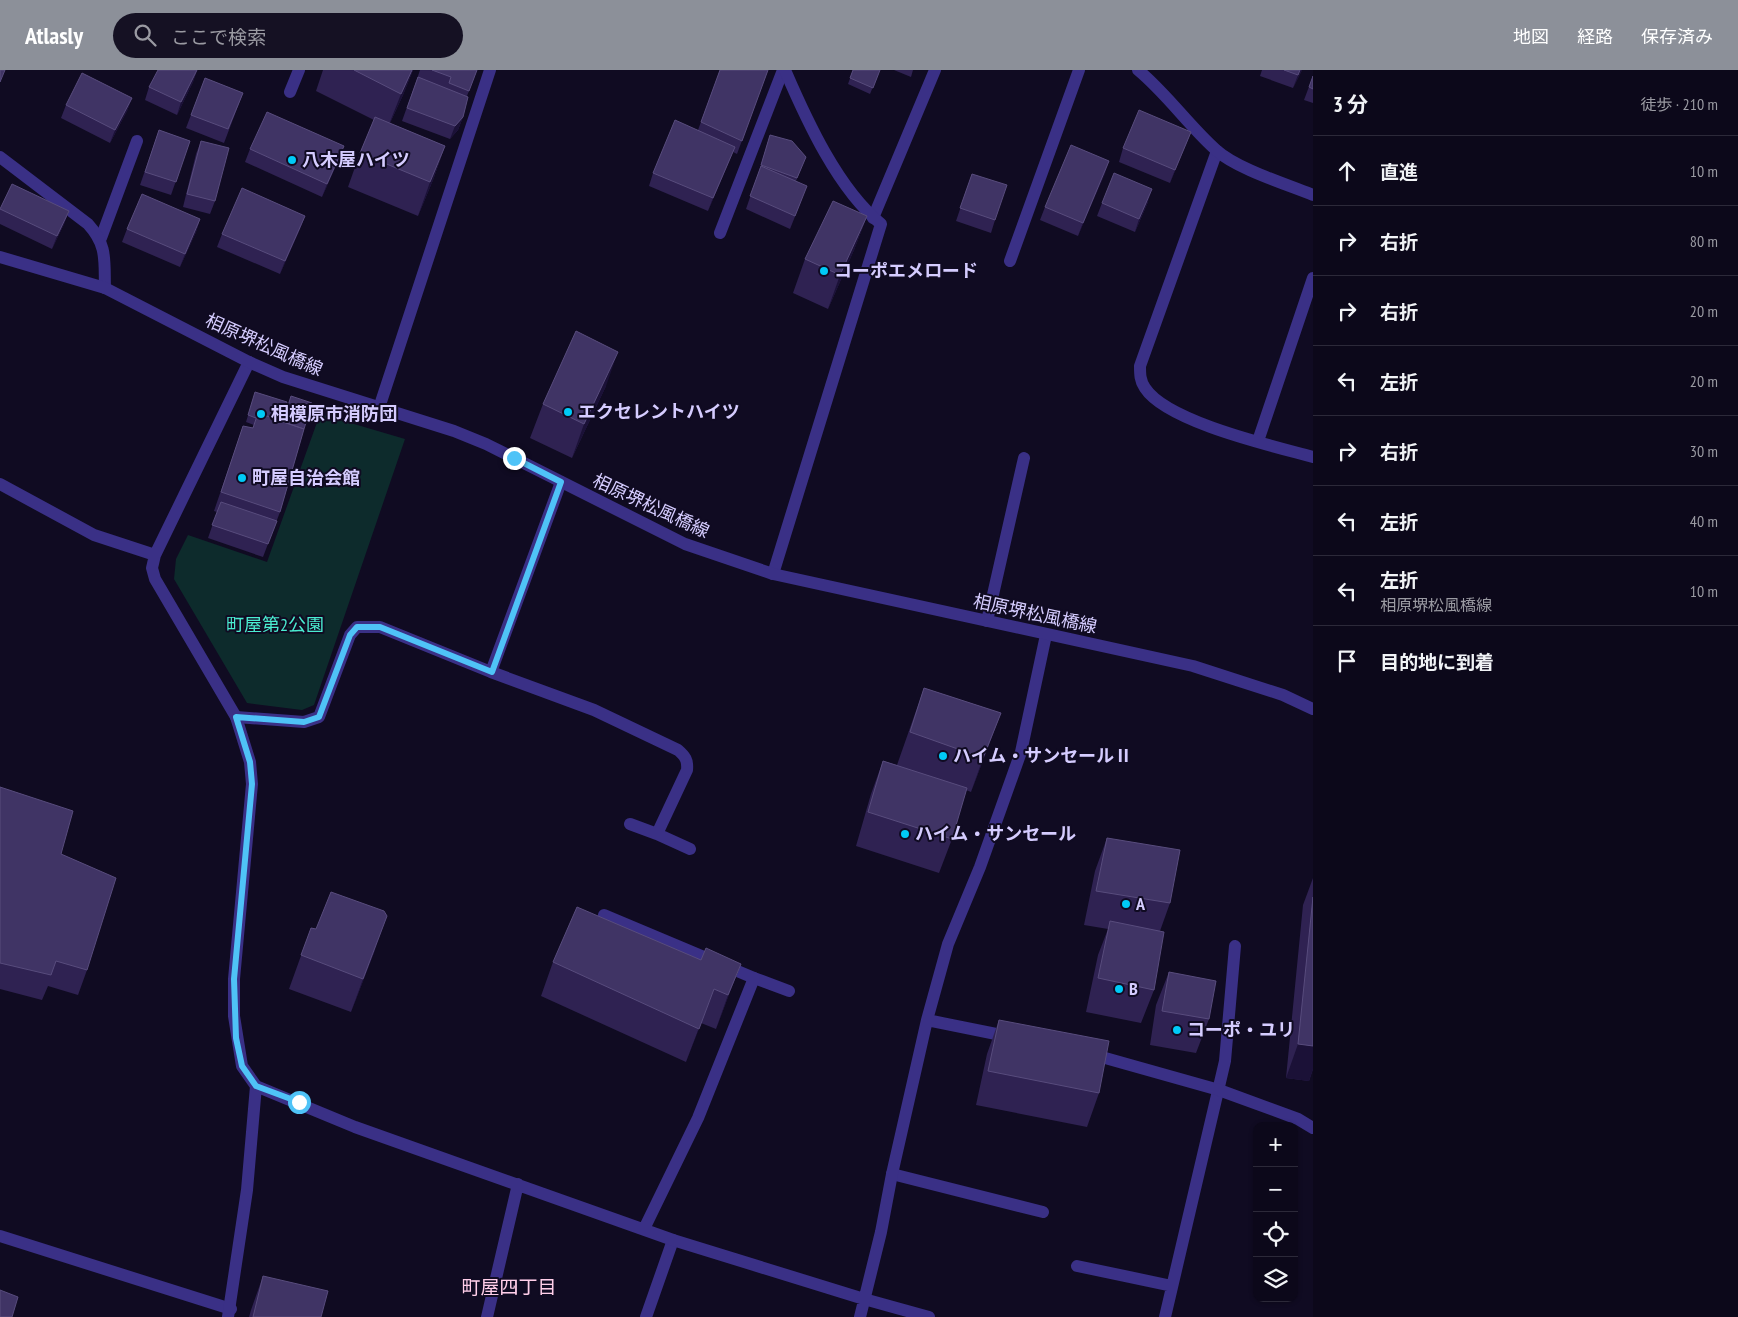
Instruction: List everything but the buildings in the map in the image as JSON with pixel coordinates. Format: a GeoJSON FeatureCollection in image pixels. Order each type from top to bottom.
{"type":"FeatureCollection","features":[{"type":"Feature","properties":{"kind":"street"},"geometry":{"type":"LineString","coordinates":[[290,92],[300,70]]}},
{"type":"Feature","properties":{"kind":"street"},"geometry":{"type":"LineString","coordinates":[[378,408],[490,70]]}},
{"type":"Feature","properties":{"kind":"street"},"geometry":{"type":"LineString","coordinates":[[773,574],[881,224],[873,218],[837,173],[804,113],[784,70]]}},
{"type":"Feature","properties":{"kind":"street"},"geometry":{"type":"LineString","coordinates":[[720,233],[784,70]]}},
{"type":"Feature","properties":{"kind":"street"},"geometry":{"type":"LineString","coordinates":[[873,218],[935,70]]}},
{"type":"Feature","properties":{"kind":"street"},"geometry":{"type":"LineString","coordinates":[[1010,261],[1079,70]]}},
{"type":"Feature","properties":{"kind":"street"},"geometry":{"type":"LineString","coordinates":[[1138,70],[1160,89],[1217,151],[1244,166],[1313,195]]}},
{"type":"Feature","properties":{"kind":"street"},"geometry":{"type":"LineString","coordinates":[[105,288],[104,255],[101,238],[137,141]]}},
{"type":"Feature","properties":{"kind":"street"},"geometry":{"type":"LineString","coordinates":[[1217,151],[1140,366],[1140,378],[1145,389],[1157,400],[1199,424],[1313,457]]}},
{"type":"Feature","properties":{"kind":"street"},"geometry":{"type":"LineString","coordinates":[[0,157],[88,224],[101,238]]}},
{"type":"Feature","properties":{"kind":"street","name":"相原堺松風橋線"},"geometry":{"type":"LineString","coordinates":[[0,257],[105,288],[249,362],[283,377],[454,430],[486,444],[685,544],[773,574],[1193,666],[1284,695],[1313,710]]}},
{"type":"Feature","properties":{"kind":"street"},"geometry":{"type":"LineString","coordinates":[[1258,441],[1313,278]]}},
{"type":"Feature","properties":{"kind":"street"},"geometry":{"type":"LineString","coordinates":[[249,362],[155,555],[152,568],[155,579],[236,717],[250,762],[252,784],[234,979],[234,1016],[242,1066],[256,1086],[363,1130],[673,1240],[929,1317]]}},
{"type":"Feature","properties":{"kind":"street"},"geometry":{"type":"LineString","coordinates":[[987,621],[1024,458]]}},
{"type":"Feature","properties":{"kind":"street"},"geometry":{"type":"LineString","coordinates":[[492,672],[561,482]]}},
{"type":"Feature","properties":{"kind":"street"},"geometry":{"type":"LineString","coordinates":[[0,484],[94,535],[155,555]]}},
{"type":"Feature","properties":{"kind":"street"},"geometry":{"type":"LineString","coordinates":[[236,717],[304,722],[319,717],[350,635],[357,627],[380,627],[594,710],[685,755],[688,762],[687,770],[657,834]]}},
{"type":"Feature","properties":{"kind":"street"},"geometry":{"type":"LineString","coordinates":[[860,1317],[881,1232],[892,1174],[927,1020],[948,944],[980,867],[1021,752],[1046,635]]}},
{"type":"Feature","properties":{"kind":"street"},"geometry":{"type":"LineString","coordinates":[[630,824],[690,849]]}},
{"type":"Feature","properties":{"kind":"street"},"geometry":{"type":"LineString","coordinates":[[604,915],[789,991]]}},
{"type":"Feature","properties":{"kind":"street"},"geometry":{"type":"LineString","coordinates":[[1165,1317],[1225,1061],[1235,946]]}},
{"type":"Feature","properties":{"kind":"street"},"geometry":{"type":"LineString","coordinates":[[644,1229],[698,1118],[754,978]]}},
{"type":"Feature","properties":{"kind":"street"},"geometry":{"type":"LineString","coordinates":[[927,1020],[1024,1040]]}},
{"type":"Feature","properties":{"kind":"street"},"geometry":{"type":"LineString","coordinates":[[1082,1052],[1219,1090],[1298,1119],[1313,1128]]}},
{"type":"Feature","properties":{"kind":"street"},"geometry":{"type":"LineString","coordinates":[[0,1236],[230,1313],[235,1262],[247,1190],[256,1086]]}},
{"type":"Feature","properties":{"kind":"street"},"geometry":{"type":"LineString","coordinates":[[892,1174],[1042,1212]]}},
{"type":"Feature","properties":{"kind":"street"},"geometry":{"type":"LineString","coordinates":[[487,1317],[518,1184]]}},
{"type":"Feature","properties":{"kind":"street"},"geometry":{"type":"LineString","coordinates":[[646,1317],[673,1240]]}},
{"type":"Feature","properties":{"kind":"street"},"geometry":{"type":"LineString","coordinates":[[1077,1266],[1172,1286]]}},
{"type":"Feature","properties":{"kind":"green space","name":"町屋第2公園"},"geometry":{"type":"Polygon","coordinates":[[[320,414],[405,439],[314,705],[302,710],[247,703],[174,579],[176,559],[188,535],[267,562],[320,414]]]}},
{"type":"Feature","properties":{"kind":"place","name":"八木屋ハイツ"},"geometry":{"type":"Point","coordinates":[292,160]}},
{"type":"Feature","properties":{"kind":"place","name":"コーポエメロード"},"geometry":{"type":"Point","coordinates":[824,271]}},
{"type":"Feature","properties":{"kind":"place","name":"エクセレントハイツ"},"geometry":{"type":"Point","coordinates":[568,412]}},
{"type":"Feature","properties":{"kind":"place","name":"相模原市消防団"},"geometry":{"type":"Point","coordinates":[261,414]}},
{"type":"Feature","properties":{"kind":"place","name":"町屋自治会館"},"geometry":{"type":"Point","coordinates":[242,478]}},
{"type":"Feature","properties":{"kind":"place","name":"ハイム・サンセールⅡ"},"geometry":{"type":"Point","coordinates":[943,756]}},
{"type":"Feature","properties":{"kind":"place","name":"ハイム・サンセール"},"geometry":{"type":"Point","coordinates":[905,834]}},
{"type":"Feature","properties":{"kind":"place","name":"A"},"geometry":{"type":"Point","coordinates":[1126,904]}},
{"type":"Feature","properties":{"kind":"place","name":"B"},"geometry":{"type":"Point","coordinates":[1119,989]}},
{"type":"Feature","properties":{"kind":"place","name":"コーポ・ユリ"},"geometry":{"type":"Point","coordinates":[1177,1030]}},
{"type":"Feature","properties":{"kind":"district","name":"町屋四丁目"},"geometry":{"type":"Point","coordinates":[509,1287]}},
{"type":"Feature","properties":{"kind":"route"},"geometry":{"type":"LineString","coordinates":[[299,1102],[256,1086],[242,1066],[236,1038],[234,979],[252,784],[250,762],[236,717],[304,722],[312,721],[319,717],[350,635],[357,627],[380,627],[492,672],[561,482],[514,458]]}}]}
